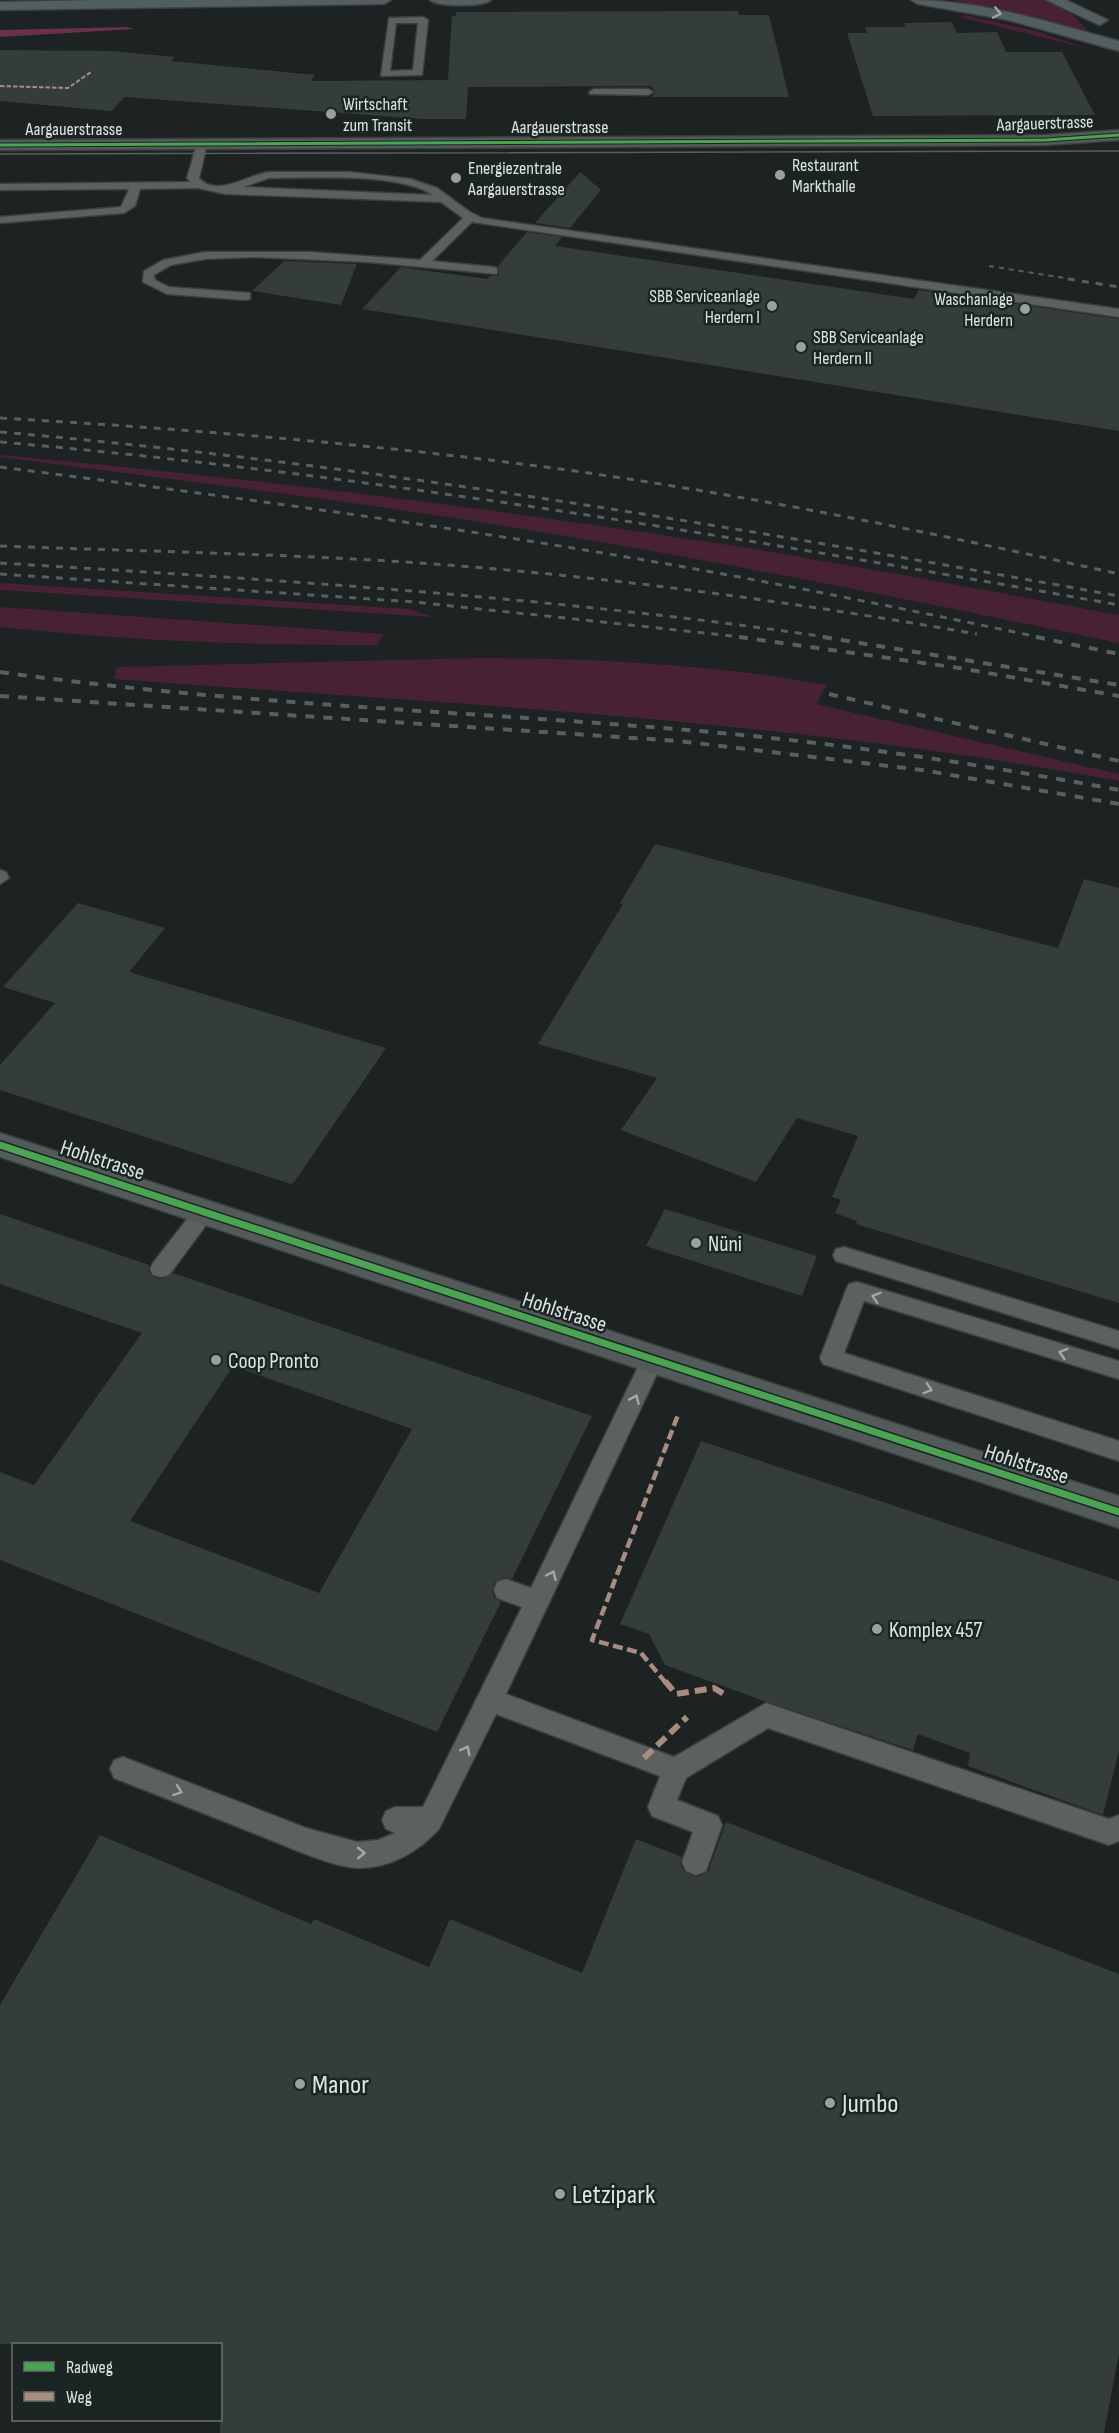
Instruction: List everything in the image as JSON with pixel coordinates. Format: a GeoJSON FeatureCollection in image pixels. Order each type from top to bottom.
{"type":"FeatureCollection","features":[{"type":"Feature","properties":{"kind":"main road"},"geometry":{"type":"LineString","coordinates":[[0,6],[384,0]]}},
{"type":"Feature","properties":{"kind":"main road"},"geometry":{"type":"LineString","coordinates":[[437,0],[484,0]]}},
{"type":"Feature","properties":{"kind":"main road"},"geometry":{"type":"LineString","coordinates":[[918,0],[1009,16],[1119,46]]}},
{"type":"Feature","properties":{"kind":"main road"},"geometry":{"type":"LineString","coordinates":[[1001,0],[1119,35]]}},
{"type":"Feature","properties":{"kind":"main road"},"geometry":{"type":"LineString","coordinates":[[1053,0],[1077,13],[1119,26]]}},
{"type":"Feature","properties":{"kind":"street","name":"Aargauerstrasse"},"geometry":{"type":"LineString","coordinates":[[0,145],[1034,140],[1119,135]]}},
{"type":"Feature","properties":{"kind":"street","name":"Hohlstrasse"},"geometry":{"type":"LineString","coordinates":[[0,1144],[1119,1512]]}},
{"type":"Feature","properties":{"kind":"lane"},"geometry":{"type":"LineString","coordinates":[[392,20],[423,20],[418,74],[385,74],[392,20]]}},
{"type":"Feature","properties":{"kind":"lane"},"geometry":{"type":"LineString","coordinates":[[594,93],[648,92]]}},
{"type":"Feature","properties":{"kind":"lane"},"geometry":{"type":"LineString","coordinates":[[199,184],[192,176],[202,144]]}},
{"type":"Feature","properties":{"kind":"lane"},"geometry":{"type":"LineString","coordinates":[[225,191],[264,175],[386,179],[421,186],[448,199],[469,218],[1119,313]]}},
{"type":"Feature","properties":{"kind":"lane"},"geometry":{"type":"LineString","coordinates":[[0,187],[199,184],[225,191],[448,199]]}},
{"type":"Feature","properties":{"kind":"lane"},"geometry":{"type":"LineString","coordinates":[[0,219],[124,210],[129,206],[136,185]]}},
{"type":"Feature","properties":{"kind":"lane"},"geometry":{"type":"LineString","coordinates":[[424,262],[469,218]]}},
{"type":"Feature","properties":{"kind":"lane"},"geometry":{"type":"LineString","coordinates":[[246,296],[161,288],[149,282],[148,274],[162,262],[211,256],[331,256],[424,262],[493,271]]}},
{"type":"Feature","properties":{"kind":"lane"},"geometry":{"type":"LineString","coordinates":[[161,1269],[204,1212]]}},
{"type":"Feature","properties":{"kind":"lane"},"geometry":{"type":"LineString","coordinates":[[844,1255],[1119,1340]]}},
{"type":"Feature","properties":{"kind":"lane"},"geometry":{"type":"LineString","coordinates":[[1119,1370],[857,1290],[831,1358],[1119,1450]]}},
{"type":"Feature","properties":{"kind":"lane"},"geometry":{"type":"LineString","coordinates":[[123,1769],[306,1841],[357,1855],[378,1853],[398,1846],[416,1835],[430,1820],[539,1602],[653,1359]]}},
{"type":"Feature","properties":{"kind":"lane"},"geometry":{"type":"LineString","coordinates":[[506,1590],[539,1602]]}},
{"type":"Feature","properties":{"kind":"lane"},"geometry":{"type":"LineString","coordinates":[[490,1700],[676,1770]]}},
{"type":"Feature","properties":{"kind":"lane"},"geometry":{"type":"LineString","coordinates":[[696,1862],[709,1825],[661,1807],[676,1770],[766,1715],[1108,1832],[1119,1828]]}},
{"type":"Feature","properties":{"kind":"lane"},"geometry":{"type":"LineString","coordinates":[[395,1820],[412,1822],[430,1820]]}},
{"type":"Feature","properties":{"kind":"shaded area"},"geometry":{"type":"Polygon","coordinates":[[[951,0],[1044,0],[1072,14],[1089,32],[951,0]]]}},
{"type":"Feature","properties":{"kind":"shaded area"},"geometry":{"type":"Polygon","coordinates":[[[965,15],[1036,31],[1085,48],[959,17],[965,15]]]}},
{"type":"Feature","properties":{"kind":"shaded area"},"geometry":{"type":"Polygon","coordinates":[[[127,27],[134,29],[0,37],[0,30],[127,27]]]}},
{"type":"Feature","properties":{"kind":"shaded area"},"geometry":{"type":"Polygon","coordinates":[[[0,455],[362,494],[632,530],[772,552],[1119,615],[1119,643],[675,555],[497,525],[255,490],[0,457],[0,455]]]}},
{"type":"Feature","properties":{"kind":"shaded area"},"geometry":{"type":"Polygon","coordinates":[[[0,583],[408,609],[434,617],[0,590],[0,583]]]}},
{"type":"Feature","properties":{"kind":"shaded area"},"geometry":{"type":"Polygon","coordinates":[[[0,607],[384,634],[377,645],[235,643],[94,636],[0,627],[0,607]]]}},
{"type":"Feature","properties":{"kind":"shaded area"},"geometry":{"type":"Polygon","coordinates":[[[478,658],[566,659],[696,667],[827,685],[816,704],[1119,774],[1119,781],[869,742],[744,728],[492,706],[114,679],[117,667],[478,658]]]}},
{"type":"Feature","properties":{"kind":"building"},"geometry":{"type":"Polygon","coordinates":[[[738,11],[739,15],[769,15],[789,97],[652,97],[655,91],[651,86],[468,87],[466,119],[423,119],[125,97],[111,111],[0,101],[0,50],[111,51],[175,57],[171,61],[315,75],[311,81],[448,80],[452,16],[456,16],[456,12],[738,11]]]}},
{"type":"Feature","properties":{"kind":"building"},"geometry":{"type":"Polygon","coordinates":[[[952,22],[957,33],[997,32],[1006,52],[1062,52],[1095,115],[873,116],[847,33],[867,33],[865,27],[906,27],[904,23],[952,22]]]}},
{"type":"Feature","properties":{"kind":"building"},"geometry":{"type":"Polygon","coordinates":[[[580,172],[601,190],[570,228],[535,223],[580,172]]]}},
{"type":"Feature","properties":{"kind":"building"},"geometry":{"type":"Polygon","coordinates":[[[527,232],[562,237],[555,246],[914,299],[919,290],[1119,319],[1119,431],[362,309],[401,267],[487,279],[490,276],[499,276],[498,266],[527,232]]]}},
{"type":"Feature","properties":{"kind":"building"},"geometry":{"type":"Polygon","coordinates":[[[284,261],[357,264],[341,305],[252,291],[284,261]]]}},
{"type":"Feature","properties":{"kind":"building"},"geometry":{"type":"Polygon","coordinates":[[[655,844],[1058,948],[1084,879],[1119,888],[1119,1303],[856,1224],[857,1221],[835,1213],[841,1200],[832,1197],[858,1136],[797,1118],[756,1182],[621,1130],[657,1078],[538,1044],[623,904],[620,903],[655,844]]]}},
{"type":"Feature","properties":{"kind":"building"},"geometry":{"type":"Polygon","coordinates":[[[78,903],[165,928],[129,972],[386,1048],[295,1181],[291,1184],[0,1090],[0,1065],[55,1003],[3,987],[78,903]]]}},
{"type":"Feature","properties":{"kind":"building"},"geometry":{"type":"Polygon","coordinates":[[[665,1209],[817,1256],[802,1296],[646,1246],[665,1209]]]}},
{"type":"Feature","properties":{"kind":"building"},"geometry":{"type":"Polygon","coordinates":[[[0,1214],[149,1265],[148,1270],[152,1277],[162,1279],[173,1273],[592,1416],[512,1579],[505,1577],[495,1581],[492,1591],[495,1599],[501,1602],[437,1732],[0,1560],[0,1472],[34,1485],[142,1333],[0,1284],[0,1214]],[[233,1366],[130,1521],[319,1593],[412,1429],[233,1366]]]}},
{"type":"Feature","properties":{"kind":"building","name":"Komplex 457"},"geometry":{"type":"Polygon","coordinates":[[[701,1441],[1119,1581],[1119,1750],[1103,1815],[968,1766],[970,1753],[918,1734],[913,1750],[764,1701],[665,1665],[649,1634],[620,1624],[701,1441]]]}},
{"type":"Feature","properties":{"kind":"building","name":"Letzipark"},"geometry":{"type":"Polygon","coordinates":[[[726,1822],[1119,1974],[1119,2353],[1104,2433],[220,2433],[222,2343],[0,2344],[0,2005],[100,1835],[311,1924],[314,1919],[429,1967],[450,1919],[582,1973],[636,1839],[682,1857],[680,1863],[684,1872],[697,1877],[708,1872],[726,1822]]]}},
{"type":"Feature","properties":{"kind":"tram line"},"geometry":{"type":"LineString","coordinates":[[0,154],[1119,151]]}},
{"type":"Feature","properties":{"kind":"railway"},"geometry":{"type":"LineString","coordinates":[[989,266],[1077,280]]}},
{"type":"Feature","properties":{"kind":"railway"},"geometry":{"type":"LineString","coordinates":[[1068,279],[1119,287]]}},
{"type":"Feature","properties":{"kind":"railway"},"geometry":{"type":"LineString","coordinates":[[0,418],[281,438],[560,469],[841,516],[1119,574]]}},
{"type":"Feature","properties":{"kind":"railway"},"geometry":{"type":"LineString","coordinates":[[0,432],[282,462],[561,501],[701,523],[1119,596]]}},
{"type":"Feature","properties":{"kind":"railway"},"geometry":{"type":"LineString","coordinates":[[0,442],[282,472],[561,511],[840,556],[1119,605]]}},
{"type":"Feature","properties":{"kind":"railway"},"geometry":{"type":"LineString","coordinates":[[0,467],[505,537],[812,591],[1043,638]]}},
{"type":"Feature","properties":{"kind":"railway"},"geometry":{"type":"LineString","coordinates":[[0,546],[296,556],[473,567],[600,579],[726,595],[977,634]]}},
{"type":"Feature","properties":{"kind":"railway"},"geometry":{"type":"LineString","coordinates":[[0,563],[313,583],[522,601],[626,611],[833,638]]}},
{"type":"Feature","properties":{"kind":"railway"},"geometry":{"type":"LineString","coordinates":[[0,574],[415,602],[751,638]]}},
{"type":"Feature","properties":{"kind":"railway"},"geometry":{"type":"LineString","coordinates":[[739,637],[959,668],[1119,696]]}},
{"type":"Feature","properties":{"kind":"railway"},"geometry":{"type":"LineString","coordinates":[[823,637],[1119,685]]}},
{"type":"Feature","properties":{"kind":"railway"},"geometry":{"type":"LineString","coordinates":[[1036,637],[1119,654]]}},
{"type":"Feature","properties":{"kind":"railway"},"geometry":{"type":"LineString","coordinates":[[0,672],[266,700],[761,737],[915,756],[1119,790]]}},
{"type":"Feature","properties":{"kind":"railway"},"geometry":{"type":"LineString","coordinates":[[829,694],[1119,761]]}},
{"type":"Feature","properties":{"kind":"railway"},"geometry":{"type":"LineString","coordinates":[[0,696],[679,741],[922,770],[1119,804]]}},
{"type":"Feature","properties":{"kind":"marked path"},"geometry":{"type":"LineString","coordinates":[[0,86],[68,88],[91,72]]}},
{"type":"Feature","properties":{"kind":"marked path"},"geometry":{"type":"LineString","coordinates":[[678,1415],[592,1640],[641,1653],[676,1694],[714,1688],[726,1695]]}},
{"type":"Feature","properties":{"kind":"marked path"},"geometry":{"type":"LineString","coordinates":[[644,1758],[687,1717]]}},
{"type":"Feature","properties":{"kind":"cycle path"},"geometry":{"type":"LineString","coordinates":[[0,145],[1046,140],[1119,135]]}},
{"type":"Feature","properties":{"kind":"cycle path"},"geometry":{"type":"LineString","coordinates":[[0,1145],[1119,1512]]}},
{"type":"Feature","properties":{"kind":"place","name":"Wirtschaft zum Transit"},"geometry":{"type":"Point","coordinates":[331,114]}},
{"type":"Feature","properties":{"kind":"place","name":"Restaurant Markthalle"},"geometry":{"type":"Point","coordinates":[780,175]}},
{"type":"Feature","properties":{"kind":"place","name":"Energiezentrale Aargauerstrasse"},"geometry":{"type":"Point","coordinates":[456,178]}},
{"type":"Feature","properties":{"kind":"place","name":"SBB Serviceanlage Herdern I"},"geometry":{"type":"Point","coordinates":[772,306]}},
{"type":"Feature","properties":{"kind":"place","name":"Waschanlage Herdern"},"geometry":{"type":"Point","coordinates":[1025,309]}},
{"type":"Feature","properties":{"kind":"place","name":"SBB Serviceanlage Herdern II"},"geometry":{"type":"Point","coordinates":[801,347]}},
{"type":"Feature","properties":{"kind":"place","name":"Nüni"},"geometry":{"type":"Point","coordinates":[696,1243]}},
{"type":"Feature","properties":{"kind":"place","name":"Coop Pronto"},"geometry":{"type":"Point","coordinates":[216,1360]}},
{"type":"Feature","properties":{"kind":"place","name":"Komplex 457"},"geometry":{"type":"Point","coordinates":[877,1629]}},
{"type":"Feature","properties":{"kind":"place","name":"Manor"},"geometry":{"type":"Point","coordinates":[300,2084]}},
{"type":"Feature","properties":{"kind":"place","name":"Jumbo"},"geometry":{"type":"Point","coordinates":[830,2103]}},
{"type":"Feature","properties":{"kind":"place","name":"Letzipark"},"geometry":{"type":"Point","coordinates":[560,2194]}}]}
